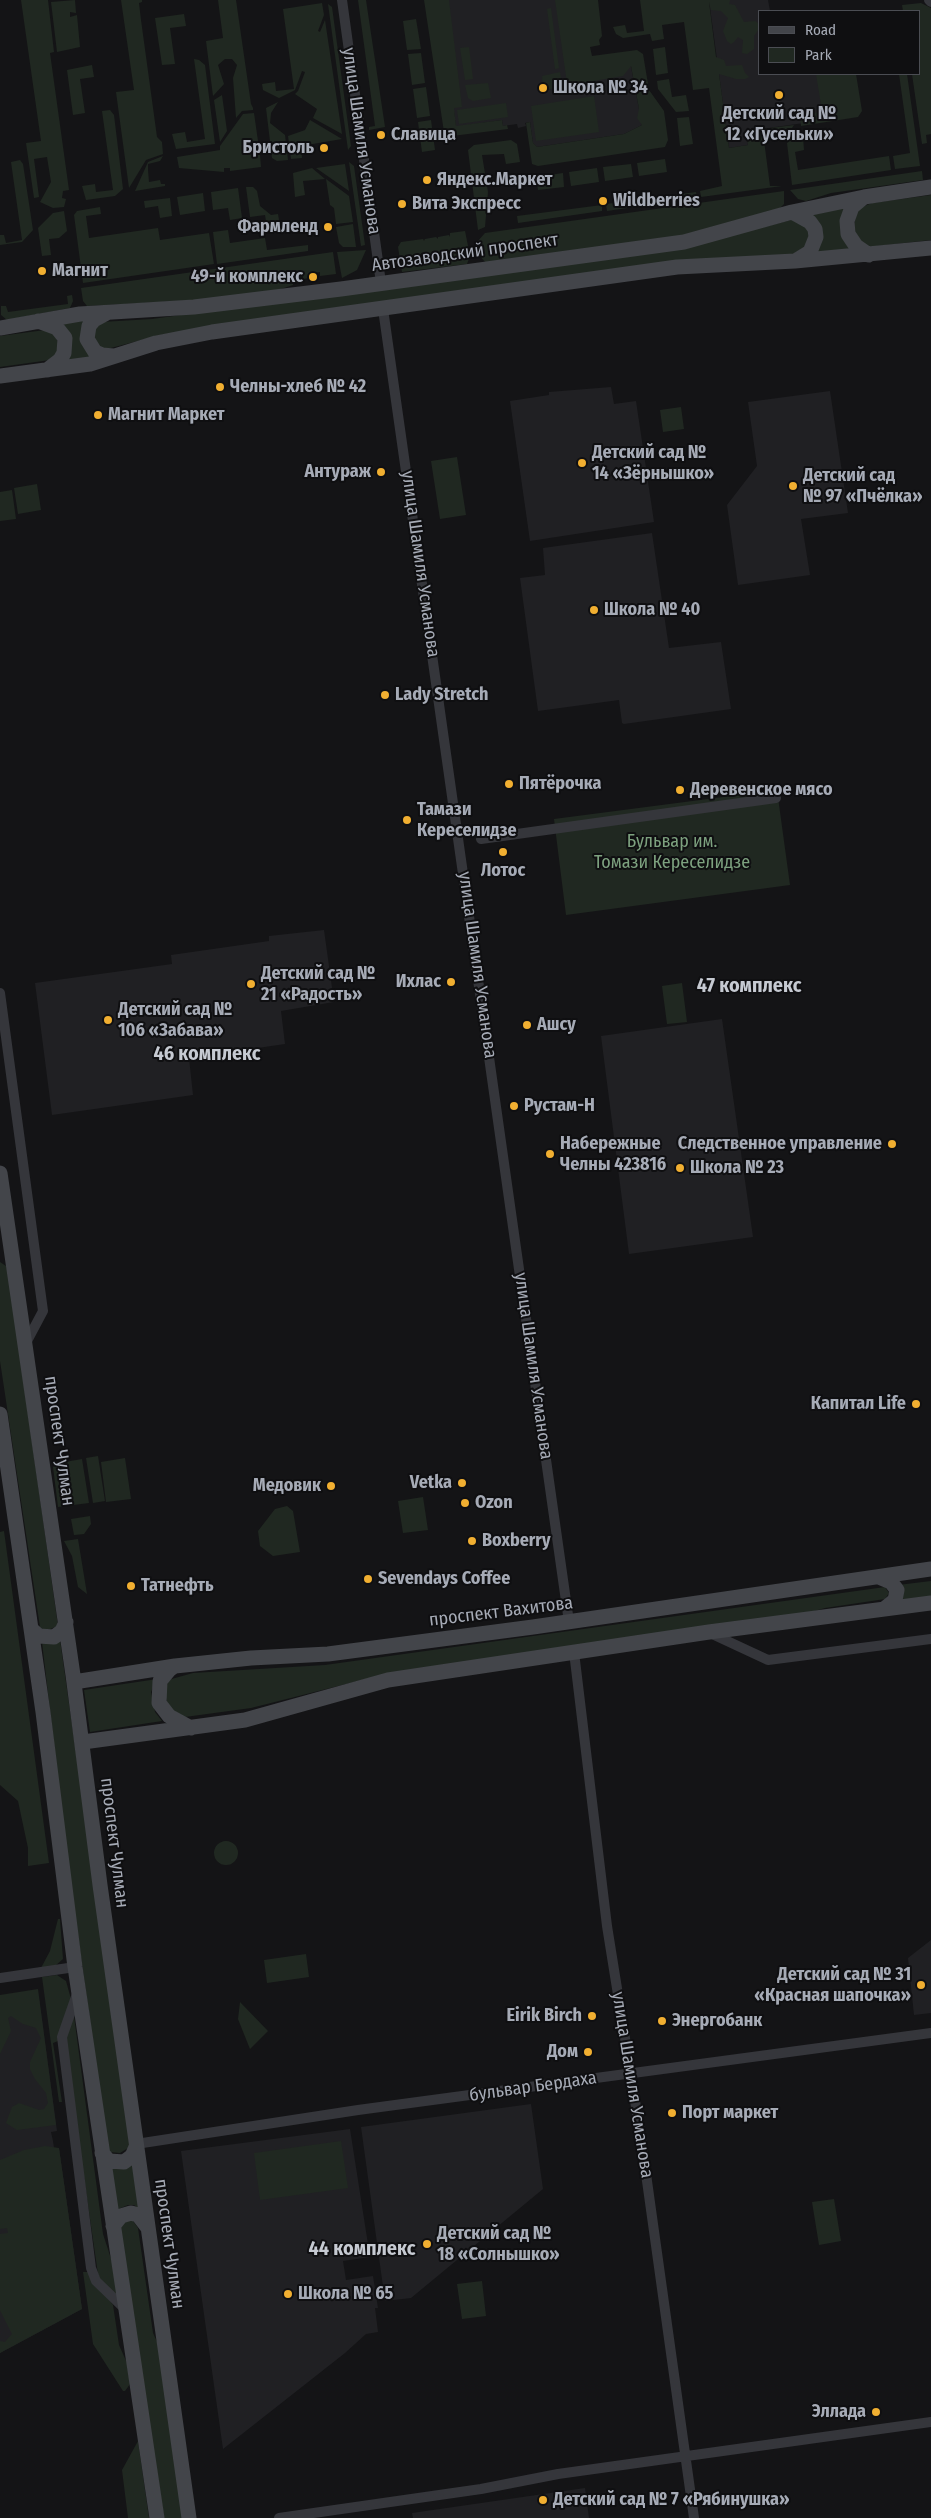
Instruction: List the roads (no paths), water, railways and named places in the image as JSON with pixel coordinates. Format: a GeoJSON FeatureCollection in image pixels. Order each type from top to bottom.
{"type":"FeatureCollection","features":[{"type":"Feature","properties":{"kind":"main road","name":"Автозаводский проспект"},"geometry":{"type":"LineString","coordinates":[[0,328],[37,321],[109,312],[194,307],[684,242],[792,212],[864,197],[931,187]]}},
{"type":"Feature","properties":{"kind":"main road"},"geometry":{"type":"LineString","coordinates":[[864,197],[852,207],[847,221],[848,234],[856,246],[869,255]]}},
{"type":"Feature","properties":{"kind":"main road"},"geometry":{"type":"LineString","coordinates":[[792,212],[810,222],[815,229],[816,237],[810,252],[795,261]]}},
{"type":"Feature","properties":{"kind":"main road"},"geometry":{"type":"LineString","coordinates":[[0,376],[90,364],[156,343],[212,332],[700,264],[795,261],[931,248]]}},
{"type":"Feature","properties":{"kind":"main road"},"geometry":{"type":"LineString","coordinates":[[109,312],[94,320],[89,326],[88,339],[95,352],[114,356]]}},
{"type":"Feature","properties":{"kind":"main road"},"geometry":{"type":"LineString","coordinates":[[37,321],[57,328],[65,338],[64,353],[60,360],[47,370]]}},
{"type":"Feature","properties":{"kind":"main road","name":"проспект Чулман"},"geometry":{"type":"LineString","coordinates":[[0,1173],[83,1742],[100,1886],[188,2518]]}},
{"type":"Feature","properties":{"kind":"main road"},"geometry":{"type":"LineString","coordinates":[[0,1258],[7,1260],[13,1270]]}},
{"type":"Feature","properties":{"kind":"main road"},"geometry":{"type":"LineString","coordinates":[[0,1414],[31,1629],[78,1991],[157,2518]]}},
{"type":"Feature","properties":{"kind":"main road","name":"проспект Вахитова"},"geometry":{"type":"LineString","coordinates":[[74,1682],[174,1666],[251,1658],[328,1654],[569,1622],[931,1570]]}},
{"type":"Feature","properties":{"kind":"main road"},"geometry":{"type":"LineString","coordinates":[[879,1577],[891,1582],[897,1590],[895,1600],[884,1609]]}},
{"type":"Feature","properties":{"kind":"main road"},"geometry":{"type":"LineString","coordinates":[[83,1742],[191,1728],[262,1716],[388,1680],[709,1632],[931,1603]]}},
{"type":"Feature","properties":{"kind":"main road"},"geometry":{"type":"LineString","coordinates":[[31,1629],[39,1636],[54,1637],[62,1631],[66,1622]]}},
{"type":"Feature","properties":{"kind":"main road"},"geometry":{"type":"LineString","coordinates":[[174,1666],[160,1681],[159,1703],[170,1716],[191,1728]]}},
{"type":"Feature","properties":{"kind":"main road"},"geometry":{"type":"LineString","coordinates":[[102,2153],[109,2161],[124,2162],[132,2156],[136,2145]]}},
{"type":"Feature","properties":{"kind":"main road"},"geometry":{"type":"LineString","coordinates":[[113,2226],[120,2216],[131,2213],[138,2215],[148,2228]]}},
{"type":"Feature","properties":{"kind":"street","name":"улица Шамиля Усманова"},"geometry":{"type":"LineString","coordinates":[[342,0],[381,283]]}},
{"type":"Feature","properties":{"kind":"street","name":"улица Шамиля Усманова"},"geometry":{"type":"LineString","coordinates":[[383,309],[569,1622]]}},
{"type":"Feature","properties":{"kind":"street"},"geometry":{"type":"LineString","coordinates":[[481,839],[776,798]]}},
{"type":"Feature","properties":{"kind":"street"},"geometry":{"type":"LineString","coordinates":[[0,993],[43,1311],[26,1342]]}},
{"type":"Feature","properties":{"kind":"street"},"geometry":{"type":"LineString","coordinates":[[709,1632],[768,1660],[931,1639]]}},
{"type":"Feature","properties":{"kind":"street","name":"улица Шамиля Усманова"},"geometry":{"type":"LineString","coordinates":[[574,1652],[607,1926],[629,2074],[641,2138],[694,2518]]}},
{"type":"Feature","properties":{"kind":"street"},"geometry":{"type":"LineString","coordinates":[[0,1978],[75,1967]]}},
{"type":"Feature","properties":{"kind":"street"},"geometry":{"type":"LineString","coordinates":[[78,1991],[62,2037],[92,2268],[96,2282],[126,2310]]}},
{"type":"Feature","properties":{"kind":"street","name":"бульвар Бердаха"},"geometry":{"type":"LineString","coordinates":[[136,2145],[358,2110],[931,2033]]}},
{"type":"Feature","properties":{"kind":"street"},"geometry":{"type":"LineString","coordinates":[[279,2518],[686,2456],[931,2422]]}},
{"type":"Feature","properties":{"kind":"place","name":"Школа № 34"},"geometry":{"type":"Point","coordinates":[543,88]}},
{"type":"Feature","properties":{"kind":"place","name":"Детский сад № 12 «Гусельки»"},"geometry":{"type":"Point","coordinates":[779,95]}},
{"type":"Feature","properties":{"kind":"place","name":"Славица"},"geometry":{"type":"Point","coordinates":[381,135]}},
{"type":"Feature","properties":{"kind":"place","name":"Бристоль"},"geometry":{"type":"Point","coordinates":[324,148]}},
{"type":"Feature","properties":{"kind":"place","name":"Яндекс.Маркет"},"geometry":{"type":"Point","coordinates":[427,180]}},
{"type":"Feature","properties":{"kind":"place","name":"Wildberries"},"geometry":{"type":"Point","coordinates":[603,201]}},
{"type":"Feature","properties":{"kind":"place","name":"Вита Экспресс"},"geometry":{"type":"Point","coordinates":[402,204]}},
{"type":"Feature","properties":{"kind":"place","name":"Фармленд"},"geometry":{"type":"Point","coordinates":[328,227]}},
{"type":"Feature","properties":{"kind":"place","name":"Магнит"},"geometry":{"type":"Point","coordinates":[42,271]}},
{"type":"Feature","properties":{"kind":"place","name":"49-й комплекс"},"geometry":{"type":"Point","coordinates":[313,277]}},
{"type":"Feature","properties":{"kind":"place","name":"Челны-хлеб № 42"},"geometry":{"type":"Point","coordinates":[220,387]}},
{"type":"Feature","properties":{"kind":"place","name":"Магнит Маркет"},"geometry":{"type":"Point","coordinates":[98,415]}},
{"type":"Feature","properties":{"kind":"place","name":"Детский сад № 14 «Зёрнышко»"},"geometry":{"type":"Point","coordinates":[582,463]}},
{"type":"Feature","properties":{"kind":"place","name":"Антураж"},"geometry":{"type":"Point","coordinates":[381,472]}},
{"type":"Feature","properties":{"kind":"place","name":"Детский сад № 97 «Пчёлка»"},"geometry":{"type":"Point","coordinates":[793,486]}},
{"type":"Feature","properties":{"kind":"place","name":"Школа № 40"},"geometry":{"type":"Point","coordinates":[594,610]}},
{"type":"Feature","properties":{"kind":"place","name":"Lady Stretch"},"geometry":{"type":"Point","coordinates":[385,695]}},
{"type":"Feature","properties":{"kind":"place","name":"Пятёрочка"},"geometry":{"type":"Point","coordinates":[509,784]}},
{"type":"Feature","properties":{"kind":"place","name":"Деревенское мясо"},"geometry":{"type":"Point","coordinates":[680,790]}},
{"type":"Feature","properties":{"kind":"place","name":"Тамази Кереселидзе"},"geometry":{"type":"Point","coordinates":[407,820]}},
{"type":"Feature","properties":{"kind":"place","name":"Лотос"},"geometry":{"type":"Point","coordinates":[503,852]}},
{"type":"Feature","properties":{"kind":"place","name":"Ихлас"},"geometry":{"type":"Point","coordinates":[451,982]}},
{"type":"Feature","properties":{"kind":"place","name":"Детский сад № 21 «Радость»"},"geometry":{"type":"Point","coordinates":[251,984]}},
{"type":"Feature","properties":{"kind":"place","name":"Детский сад № 106 «Забава»"},"geometry":{"type":"Point","coordinates":[108,1020]}},
{"type":"Feature","properties":{"kind":"place","name":"Ашсу"},"geometry":{"type":"Point","coordinates":[527,1025]}},
{"type":"Feature","properties":{"kind":"place","name":"Рустам-Н"},"geometry":{"type":"Point","coordinates":[514,1106]}},
{"type":"Feature","properties":{"kind":"place","name":"Следственное управление"},"geometry":{"type":"Point","coordinates":[892,1144]}},
{"type":"Feature","properties":{"kind":"place","name":"Набережные Челны 423816"},"geometry":{"type":"Point","coordinates":[550,1154]}},
{"type":"Feature","properties":{"kind":"place","name":"Школа № 23"},"geometry":{"type":"Point","coordinates":[680,1168]}},
{"type":"Feature","properties":{"kind":"place","name":"Капитал Life"},"geometry":{"type":"Point","coordinates":[916,1404]}},
{"type":"Feature","properties":{"kind":"place","name":"Vetka"},"geometry":{"type":"Point","coordinates":[462,1483]}},
{"type":"Feature","properties":{"kind":"place","name":"Медовик"},"geometry":{"type":"Point","coordinates":[331,1486]}},
{"type":"Feature","properties":{"kind":"place","name":"Ozon"},"geometry":{"type":"Point","coordinates":[465,1503]}},
{"type":"Feature","properties":{"kind":"place","name":"Boxberry"},"geometry":{"type":"Point","coordinates":[472,1541]}},
{"type":"Feature","properties":{"kind":"place","name":"Sevendays Coffee"},"geometry":{"type":"Point","coordinates":[368,1579]}},
{"type":"Feature","properties":{"kind":"place","name":"Татнефть"},"geometry":{"type":"Point","coordinates":[131,1586]}},
{"type":"Feature","properties":{"kind":"place","name":"Детский сад № 31 «Красная шапочка»"},"geometry":{"type":"Point","coordinates":[921,1985]}},
{"type":"Feature","properties":{"kind":"place","name":"Eirik Birch"},"geometry":{"type":"Point","coordinates":[592,2016]}},
{"type":"Feature","properties":{"kind":"place","name":"Энергобанк"},"geometry":{"type":"Point","coordinates":[662,2021]}},
{"type":"Feature","properties":{"kind":"place","name":"Дом"},"geometry":{"type":"Point","coordinates":[588,2052]}},
{"type":"Feature","properties":{"kind":"place","name":"Порт маркет"},"geometry":{"type":"Point","coordinates":[672,2113]}},
{"type":"Feature","properties":{"kind":"place","name":"Детский сад № 18 «Солнышко»"},"geometry":{"type":"Point","coordinates":[427,2244]}},
{"type":"Feature","properties":{"kind":"place","name":"Школа № 65"},"geometry":{"type":"Point","coordinates":[288,2294]}},
{"type":"Feature","properties":{"kind":"place","name":"Эллада"},"geometry":{"type":"Point","coordinates":[876,2412]}},
{"type":"Feature","properties":{"kind":"place","name":"Детский сад № 7 «Рябинушка»"},"geometry":{"type":"Point","coordinates":[543,2500]}},
{"type":"Feature","properties":{"kind":"district","name":"47 комплекс"},"geometry":{"type":"Point","coordinates":[749,986]}},
{"type":"Feature","properties":{"kind":"district","name":"46 комплекс"},"geometry":{"type":"Point","coordinates":[207,1054]}},
{"type":"Feature","properties":{"kind":"district","name":"44 комплекс"},"geometry":{"type":"Point","coordinates":[362,2249]}},
{"type":"Feature","properties":{"kind":"park label","name":"Бульвар им. Томази Кереселидзе"},"geometry":{"type":"Point","coordinates":[672,852]}}]}
